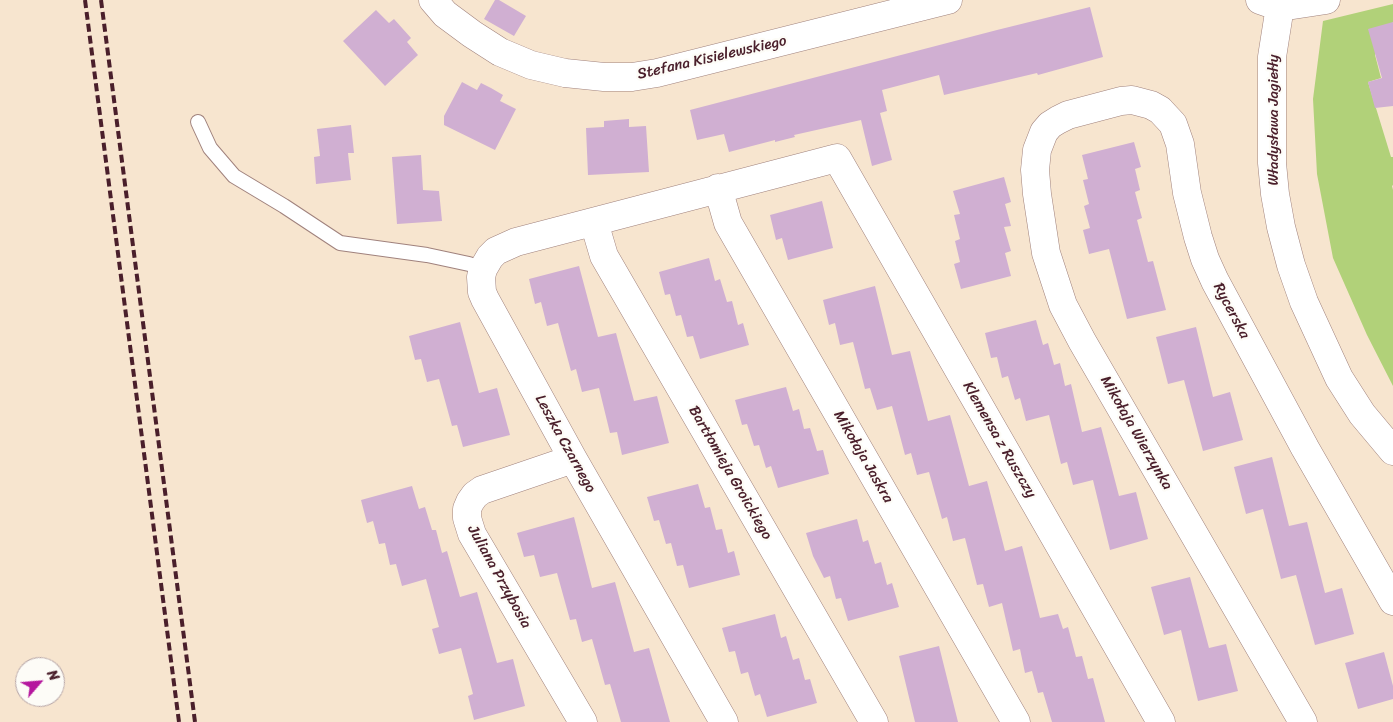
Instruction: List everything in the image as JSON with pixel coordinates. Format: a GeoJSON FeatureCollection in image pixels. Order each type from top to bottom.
{"type":"FeatureCollection","features":[{"type":"Feature","properties":{"kind":"street","name":"Stefana Kisielewskiego"},"geometry":{"type":"LineString","coordinates":[[433,0],[445,14],[500,52],[531,65],[565,73],[604,77],[632,77],[657,73],[948,0]]}},
{"type":"Feature","properties":{"kind":"street"},"geometry":{"type":"LineString","coordinates":[[1274,2],[1326,0]]}},
{"type":"Feature","properties":{"kind":"street","name":"Władysława Jagiełły"},"geometry":{"type":"LineString","coordinates":[[1274,2],[1272,163],[1281,227],[1291,265],[1304,302],[1339,378],[1362,414],[1393,451]]}},
{"type":"Feature","properties":{"kind":"street","name":"Rycerska"},"geometry":{"type":"LineString","coordinates":[[1050,126],[1068,115],[1132,100],[1146,103],[1160,110],[1173,124],[1180,144],[1187,193],[1198,237],[1215,281],[1305,448],[1393,601]]}},
{"type":"Feature","properties":{"kind":"street","name":"Mikołaja Wierzynka"},"geometry":{"type":"LineString","coordinates":[[1050,126],[1044,132],[1037,150],[1036,186],[1046,253],[1063,305],[1087,350],[1303,722]]}},
{"type":"Feature","properties":{"kind":"street","name":"Klemensa z Ruszczy"},"geometry":{"type":"LineString","coordinates":[[718,188],[838,158],[1161,722]]}},
{"type":"Feature","properties":{"kind":"street"},"geometry":{"type":"LineString","coordinates":[[483,269],[496,251],[516,242],[718,188]]}},
{"type":"Feature","properties":{"kind":"street","name":"Mikołaja Jaskra"},"geometry":{"type":"LineString","coordinates":[[718,188],[728,224],[1016,722]]}},
{"type":"Feature","properties":{"kind":"street","name":"Bartłomieja Groickiego"},"geometry":{"type":"LineString","coordinates":[[594,222],[604,256],[874,722]]}},
{"type":"Feature","properties":{"kind":"street","name":"Leszka Czarnego"},"geometry":{"type":"LineString","coordinates":[[483,269],[481,284],[485,299],[573,459],[724,722]]}},
{"type":"Feature","properties":{"kind":"street","name":"Juliana Przybosia"},"geometry":{"type":"LineString","coordinates":[[573,459],[482,490],[470,502],[467,509],[467,518],[472,534],[583,722]]}},
{"type":"Feature","properties":{"kind":"lane"},"geometry":{"type":"LineString","coordinates":[[198,122],[210,148],[234,176],[340,243],[427,255],[470,264],[483,269]]}},
{"type":"Feature","properties":{"kind":"green space"},"geometry":{"type":"Polygon","coordinates":[[[1393,4],[1393,22],[1375,55],[1381,78],[1368,82],[1391,157],[1393,157],[1393,386],[1367,335],[1333,258],[1317,174],[1313,99],[1323,21],[1393,4]]]}},
{"type":"Feature","properties":{"kind":"building"},"geometry":{"type":"Polygon","coordinates":[[[495,0],[499,0],[526,16],[514,36],[484,19],[495,0]]]}},
{"type":"Feature","properties":{"kind":"building"},"geometry":{"type":"Polygon","coordinates":[[[1090,7],[1103,57],[1038,75],[1037,73],[944,95],[939,75],[882,90],[887,111],[880,113],[892,160],[872,166],[861,120],[729,152],[724,134],[697,140],[690,110],[1090,7]]]}},
{"type":"Feature","properties":{"kind":"building"},"geometry":{"type":"Polygon","coordinates":[[[376,10],[389,23],[394,19],[411,38],[407,42],[418,55],[385,86],[343,41],[376,10]]]}},
{"type":"Feature","properties":{"kind":"building"},"geometry":{"type":"Polygon","coordinates":[[[1393,22],[1393,106],[1375,108],[1368,82],[1382,78],[1368,29],[1393,22]]]}},
{"type":"Feature","properties":{"kind":"building"},"geometry":{"type":"Polygon","coordinates":[[[462,82],[477,90],[481,83],[491,88],[503,95],[500,101],[516,109],[495,150],[444,125],[444,116],[462,82]]]}},
{"type":"Feature","properties":{"kind":"building"},"geometry":{"type":"Polygon","coordinates":[[[629,119],[629,127],[646,126],[649,172],[588,175],[586,128],[604,127],[604,121],[629,119]]]}},
{"type":"Feature","properties":{"kind":"building"},"geometry":{"type":"Polygon","coordinates":[[[351,125],[354,153],[348,153],[351,180],[316,184],[314,157],[320,156],[317,129],[351,125]]]}},
{"type":"Feature","properties":{"kind":"building"},"geometry":{"type":"Polygon","coordinates":[[[1134,142],[1141,167],[1135,169],[1140,190],[1135,192],[1142,218],[1137,220],[1148,262],[1153,261],[1166,310],[1127,319],[1109,249],[1089,254],[1083,230],[1090,228],[1084,206],[1089,204],[1083,180],[1088,179],[1082,155],[1134,142]]]}},
{"type":"Feature","properties":{"kind":"building"},"geometry":{"type":"Polygon","coordinates":[[[421,155],[423,190],[439,191],[442,221],[397,224],[392,157],[421,155]]]}},
{"type":"Feature","properties":{"kind":"building"},"geometry":{"type":"Polygon","coordinates":[[[1004,177],[1011,202],[1005,204],[1011,226],[1004,227],[1011,251],[1005,253],[1011,276],[961,289],[954,264],[960,262],[955,241],[960,239],[954,215],[960,214],[953,191],[1004,177]]]}},
{"type":"Feature","properties":{"kind":"building"},"geometry":{"type":"Polygon","coordinates":[[[822,201],[833,248],[788,260],[782,238],[776,240],[770,215],[822,201]]]}},
{"type":"Feature","properties":{"kind":"building"},"geometry":{"type":"Polygon","coordinates":[[[709,258],[715,281],[720,279],[727,302],[732,301],[738,325],[743,323],[749,345],[700,359],[693,336],[687,337],[681,315],[676,316],[670,294],[665,295],[659,272],[709,258]]]}},
{"type":"Feature","properties":{"kind":"building"},"geometry":{"type":"Polygon","coordinates":[[[579,266],[598,337],[616,333],[634,401],[657,396],[669,443],[622,455],[617,432],[610,433],[599,388],[582,392],[576,369],[571,371],[558,323],[547,326],[541,302],[535,304],[529,279],[579,266]]]}},
{"type":"Feature","properties":{"kind":"building"},"geometry":{"type":"Polygon","coordinates":[[[875,286],[892,355],[910,351],[928,421],[950,415],[969,486],[987,481],[1005,551],[1022,546],[1040,618],[1058,614],[1063,629],[1068,627],[1076,657],[1082,656],[1088,679],[1093,678],[1105,722],[1052,722],[1043,692],[1038,693],[1032,671],[1025,673],[1020,649],[1013,651],[1002,603],[989,607],[983,584],[977,585],[965,538],[953,541],[947,517],[942,519],[929,472],[917,475],[911,453],[905,455],[892,406],[877,410],[870,388],[865,389],[853,342],[840,345],[835,323],[829,325],[823,300],[875,286]]]}},
{"type":"Feature","properties":{"kind":"building"},"geometry":{"type":"Polygon","coordinates":[[[1036,320],[1043,345],[1048,343],[1054,365],[1060,363],[1065,386],[1071,384],[1082,432],[1101,427],[1119,496],[1136,492],[1148,539],[1110,550],[1093,480],[1073,485],[1067,462],[1061,464],[1049,415],[1026,421],[1020,398],[1015,400],[1008,376],[1002,378],[997,357],[991,358],[985,333],[1036,320]]]}},
{"type":"Feature","properties":{"kind":"building"},"geometry":{"type":"Polygon","coordinates":[[[460,322],[479,393],[497,388],[510,435],[463,447],[457,425],[452,426],[439,379],[427,382],[421,359],[415,360],[409,336],[460,322]]]}},
{"type":"Feature","properties":{"kind":"building"},"geometry":{"type":"Polygon","coordinates":[[[1196,327],[1213,397],[1230,392],[1243,440],[1203,451],[1184,380],[1168,384],[1156,337],[1196,327]]]}},
{"type":"Feature","properties":{"kind":"building"},"geometry":{"type":"Polygon","coordinates":[[[786,387],[793,411],[799,409],[804,429],[810,428],[817,451],[823,450],[829,474],[778,488],[771,466],[766,468],[759,445],[754,446],[747,424],[742,425],[735,400],[786,387]]]}},
{"type":"Feature","properties":{"kind":"building"},"geometry":{"type":"Polygon","coordinates":[[[1272,457],[1289,526],[1307,522],[1325,593],[1342,588],[1354,634],[1315,645],[1296,575],[1281,579],[1263,509],[1246,514],[1234,467],[1272,457]]]}},
{"type":"Feature","properties":{"kind":"building"},"geometry":{"type":"Polygon","coordinates":[[[698,484],[705,508],[710,507],[716,530],[722,529],[728,553],[734,551],[740,575],[689,588],[683,565],[677,566],[671,543],[666,544],[659,520],[654,521],[647,497],[698,484]]]}},
{"type":"Feature","properties":{"kind":"building"},"geometry":{"type":"Polygon","coordinates":[[[412,486],[419,509],[425,507],[432,530],[436,530],[442,553],[447,551],[460,597],[477,592],[497,663],[513,659],[525,706],[474,720],[468,696],[473,694],[461,648],[439,654],[432,629],[439,627],[426,579],[402,586],[396,564],[390,565],[385,543],[379,544],[373,521],[367,523],[361,500],[412,486]]]}},
{"type":"Feature","properties":{"kind":"building"},"geometry":{"type":"Polygon","coordinates":[[[574,517],[592,588],[615,582],[634,652],[649,648],[670,722],[621,722],[610,684],[605,685],[592,639],[582,642],[576,619],[570,620],[557,573],[540,577],[534,555],[524,557],[517,533],[574,517]]]}},
{"type":"Feature","properties":{"kind":"building"},"geometry":{"type":"Polygon","coordinates":[[[857,519],[863,542],[868,540],[875,564],[881,562],[887,585],[892,583],[899,607],[848,621],[841,598],[836,599],[830,576],[824,578],[813,556],[806,533],[857,519]]]}},
{"type":"Feature","properties":{"kind":"building"},"geometry":{"type":"Polygon","coordinates":[[[1190,577],[1209,648],[1226,644],[1238,691],[1198,701],[1181,630],[1164,635],[1151,587],[1190,577]]]}},
{"type":"Feature","properties":{"kind":"building"},"geometry":{"type":"Polygon","coordinates":[[[775,614],[781,638],[786,636],[793,660],[799,658],[805,680],[810,679],[817,703],[767,717],[760,694],[755,696],[748,672],[741,674],[735,651],[729,652],[722,628],[775,614]]]}},
{"type":"Feature","properties":{"kind":"building"},"geometry":{"type":"Polygon","coordinates":[[[939,646],[958,722],[915,722],[899,656],[939,646]]]}},
{"type":"Feature","properties":{"kind":"building"},"geometry":{"type":"Polygon","coordinates":[[[1384,652],[1393,686],[1393,699],[1358,709],[1345,663],[1384,652]]]}},
{"type":"Feature","properties":{"kind":"railway"},"geometry":{"type":"LineString","coordinates":[[85,0],[179,722]]}},
{"type":"Feature","properties":{"kind":"railway"},"geometry":{"type":"LineString","coordinates":[[101,0],[195,722]]}}]}
